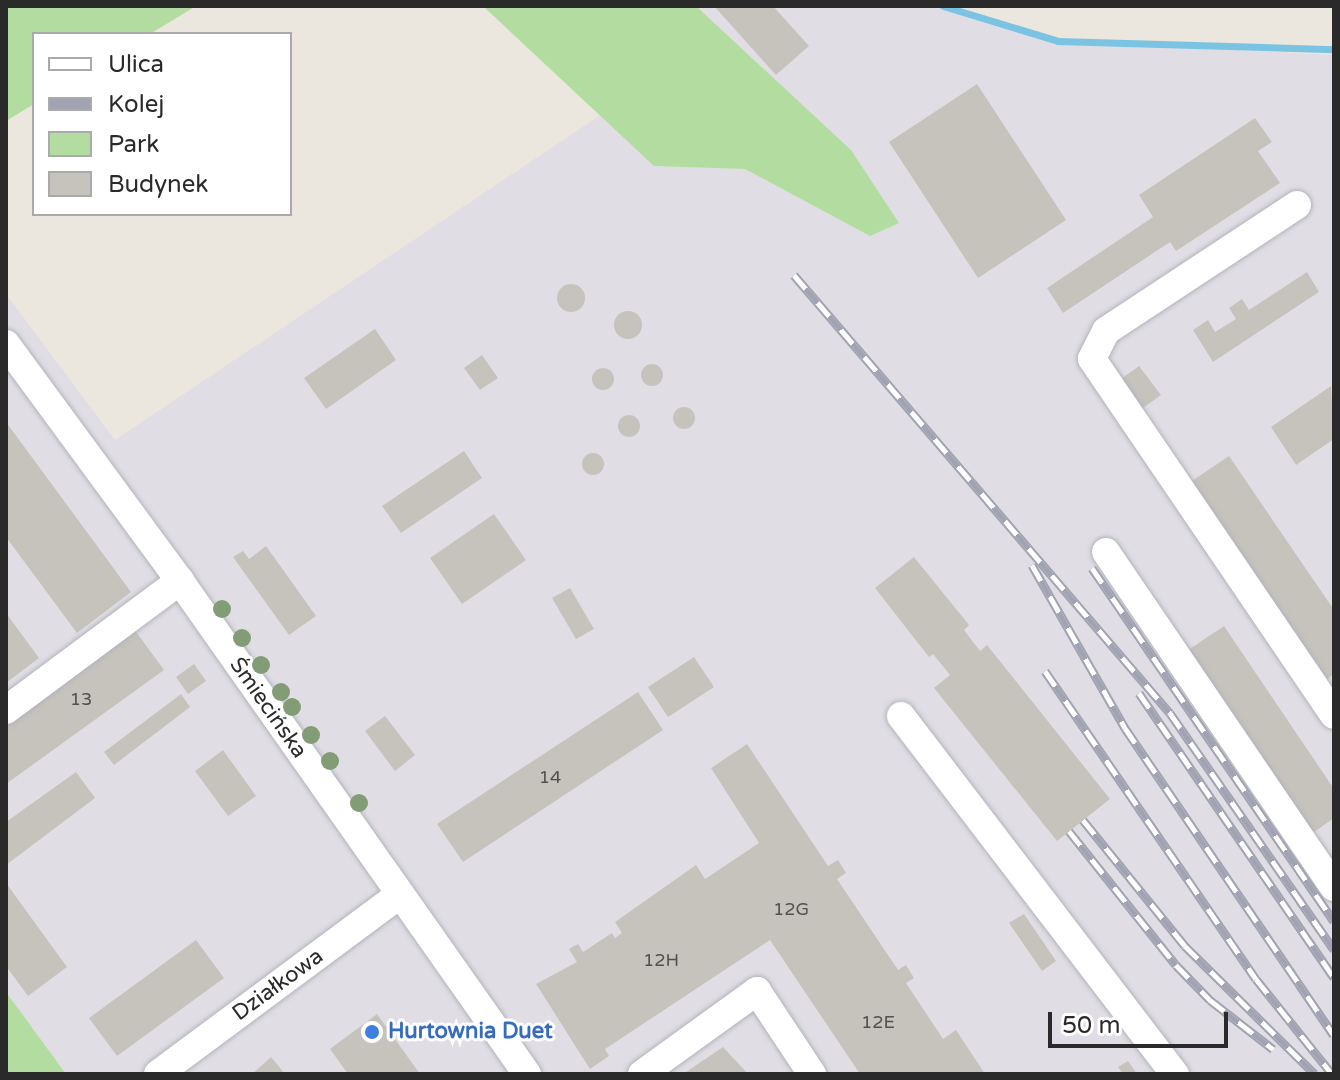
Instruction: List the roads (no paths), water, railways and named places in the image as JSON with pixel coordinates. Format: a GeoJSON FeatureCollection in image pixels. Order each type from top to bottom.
{"type":"FeatureCollection","features":[{"type":"Feature","properties":{"kind":"street"},"geometry":{"type":"LineString","coordinates":[[1297,205],[1106,331],[1092,359],[1334,715]]}},
{"type":"Feature","properties":{"kind":"street","name":"Śmiecińska"},"geometry":{"type":"LineString","coordinates":[[6,344],[180,581],[398,896],[527,1074]]}},
{"type":"Feature","properties":{"kind":"street"},"geometry":{"type":"LineString","coordinates":[[1106,552],[1334,887]]}},
{"type":"Feature","properties":{"kind":"street"},"geometry":{"type":"LineString","coordinates":[[6,710],[180,581]]}},
{"type":"Feature","properties":{"kind":"street"},"geometry":{"type":"LineString","coordinates":[[901,716],[1175,1074]]}},
{"type":"Feature","properties":{"kind":"street","name":"Działkowa"},"geometry":{"type":"LineString","coordinates":[[158,1074],[398,896]]}},
{"type":"Feature","properties":{"kind":"street"},"geometry":{"type":"LineString","coordinates":[[642,1074],[757,991],[812,1074]]}},
{"type":"Feature","properties":{"kind":"waterway"},"geometry":{"type":"LineString","coordinates":[[943,6],[1058,41],[1334,49]]}},
{"type":"Feature","properties":{"kind":"railway"},"geometry":{"type":"LineString","coordinates":[[794,275],[1170,713],[1334,950]]}},
{"type":"Feature","properties":{"kind":"railway"},"geometry":{"type":"LineString","coordinates":[[1032,565],[1125,728],[1334,1035]]}},
{"type":"Feature","properties":{"kind":"railway"},"geometry":{"type":"LineString","coordinates":[[1092,568],[1334,921]]}},
{"type":"Feature","properties":{"kind":"railway"},"geometry":{"type":"LineString","coordinates":[[1045,671],[1256,979],[1332,1074]]}},
{"type":"Feature","properties":{"kind":"railway"},"geometry":{"type":"LineString","coordinates":[[1139,693],[1334,978]]}},
{"type":"Feature","properties":{"kind":"railway"},"geometry":{"type":"LineString","coordinates":[[1083,820],[1185,946],[1315,1074]]}},
{"type":"Feature","properties":{"kind":"railway"},"geometry":{"type":"LineString","coordinates":[[1069,831],[1176,965],[1210,1000],[1273,1049]]}},
{"type":"Feature","properties":{"kind":"place","name":"Hurtownia Duet"},"geometry":{"type":"Point","coordinates":[372,1032]}}]}
